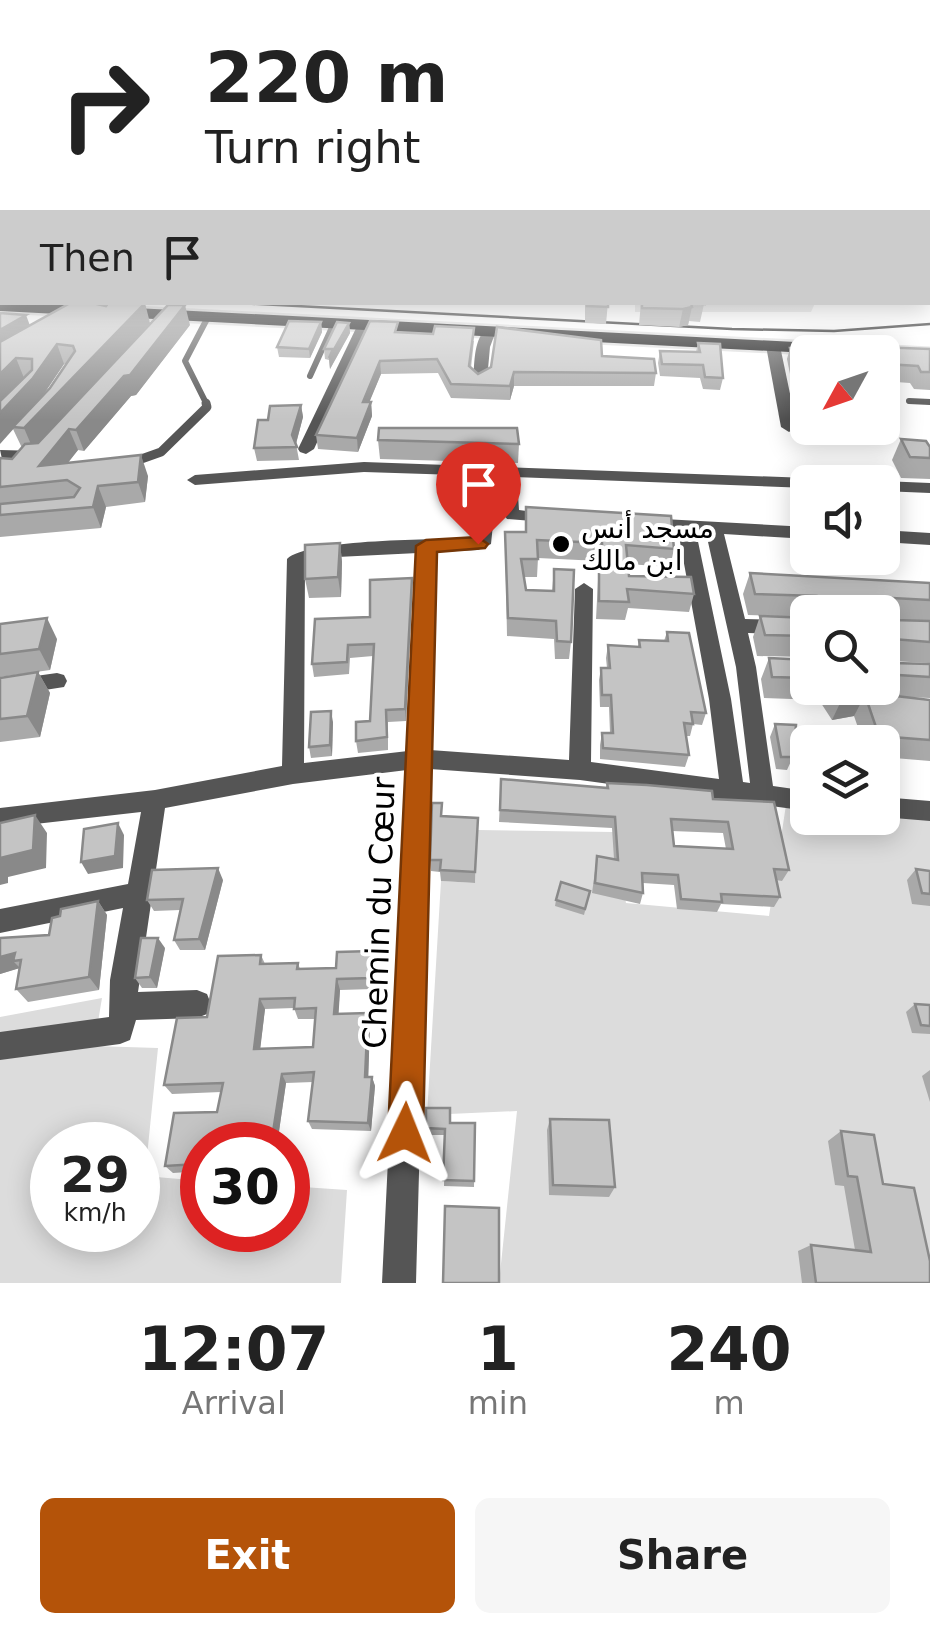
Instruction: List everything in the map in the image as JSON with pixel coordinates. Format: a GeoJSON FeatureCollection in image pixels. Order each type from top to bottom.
{"type":"FeatureCollection","features":[{"type":"Feature","properties":{"kind":"main road"},"geometry":{"type":"LineString","coordinates":[[168,305],[848,339],[930,336]]}},
{"type":"Feature","properties":{"kind":"main road"},"geometry":{"type":"LineString","coordinates":[[0,306],[164,321],[208,317],[930,354]]}},
{"type":"Feature","properties":{"kind":"street"},"geometry":{"type":"LineString","coordinates":[[306,449],[364,325]]}},
{"type":"Feature","properties":{"kind":"street"},"geometry":{"type":"LineString","coordinates":[[480,380],[483,347],[489,331]]}},
{"type":"Feature","properties":{"kind":"street"},"geometry":{"type":"LineString","coordinates":[[772,346],[789,428]]}},
{"type":"Feature","properties":{"kind":"street"},"geometry":{"type":"LineString","coordinates":[[1,455],[16,440]]}},
{"type":"Feature","properties":{"kind":"street"},"geometry":{"type":"LineString","coordinates":[[1,455],[38,458],[50,445]]}},
{"type":"Feature","properties":{"kind":"street"},"geometry":{"type":"LineString","coordinates":[[195,480],[364,466],[790,482]]}},
{"type":"Feature","properties":{"kind":"street"},"geometry":{"type":"LineString","coordinates":[[293,774],[296,559],[315,552],[478,544],[485,540],[489,480],[495,478],[510,481],[513,514],[568,520]]}},
{"type":"Feature","properties":{"kind":"street"},"geometry":{"type":"LineString","coordinates":[[900,487],[930,488]]}},
{"type":"Feature","properties":{"kind":"street"},"geometry":{"type":"LineString","coordinates":[[627,523],[790,532]]}},
{"type":"Feature","properties":{"kind":"street"},"geometry":{"type":"LineString","coordinates":[[686,526],[716,680],[732,790]]}},
{"type":"Feature","properties":{"kind":"street"},"geometry":{"type":"LineString","coordinates":[[714,529],[737,583],[736,626],[754,667],[763,797]]}},
{"type":"Feature","properties":{"kind":"street"},"geometry":{"type":"LineString","coordinates":[[900,537],[930,538]]}},
{"type":"Feature","properties":{"kind":"street","name":"Chemin du Cœur"},"geometry":{"type":"LineString","coordinates":[[399,1283],[426,546]]}},
{"type":"Feature","properties":{"kind":"street"},"geometry":{"type":"LineString","coordinates":[[580,770],[584,589]]}},
{"type":"Feature","properties":{"kind":"street"},"geometry":{"type":"LineString","coordinates":[[736,626],[790,628]]}},
{"type":"Feature","properties":{"kind":"street"},"geometry":{"type":"LineString","coordinates":[[0,688],[57,681]]}},
{"type":"Feature","properties":{"kind":"street"},"geometry":{"type":"LineString","coordinates":[[0,818],[155,800],[293,774],[421,759],[580,770],[790,799]]}},
{"type":"Feature","properties":{"kind":"street"},"geometry":{"type":"LineString","coordinates":[[0,1046],[120,1030],[125,1006],[124,980],[155,800]]}},
{"type":"Feature","properties":{"kind":"street"},"geometry":{"type":"LineString","coordinates":[[900,808],[930,810]]}},
{"type":"Feature","properties":{"kind":"street"},"geometry":{"type":"LineString","coordinates":[[0,921],[141,893]]}},
{"type":"Feature","properties":{"kind":"street"},"geometry":{"type":"LineString","coordinates":[[125,1006],[197,1004]]}},
{"type":"Feature","properties":{"kind":"lane"},"geometry":{"type":"LineString","coordinates":[[118,467],[161,452],[207,407],[186,361],[208,317]]}},
{"type":"Feature","properties":{"kind":"lane"},"geometry":{"type":"LineString","coordinates":[[310,376],[334,323]]}},
{"type":"Feature","properties":{"kind":"lane"},"geometry":{"type":"LineString","coordinates":[[909,402],[930,402]]}},
{"type":"Feature","properties":{"kind":"shaded area"},"geometry":{"type":"Polygon","coordinates":[[[635,305],[814,305],[811,312],[635,312],[635,305]]]}},
{"type":"Feature","properties":{"kind":"shaded area"},"geometry":{"type":"Polygon","coordinates":[[[786,805],[790,805],[790,835],[900,835],[900,815],[930,818],[930,1283],[499,1283],[517,1111],[427,1115],[441,881],[475,883],[478,830],[613,832],[626,903],[769,916],[786,805]]]}},
{"type":"Feature","properties":{"kind":"shaded area"},"geometry":{"type":"Polygon","coordinates":[[[102,998],[94,1046],[158,1048],[150,1122],[30,1122],[30,1252],[160,1252],[160,1177],[180,1179],[180,1252],[310,1252],[310,1187],[347,1190],[341,1283],[0,1283],[0,1017],[102,998]]]}},
{"type":"Feature","properties":{"kind":"building"},"geometry":{"type":"Polygon","coordinates":[[[67,305],[143,305],[24,428],[13,427],[50,388],[75,351],[73,346],[57,344],[33,378],[0,413],[0,401],[32,370],[32,359],[16,358],[0,374],[0,342],[67,305]]]}},
{"type":"Feature","properties":{"kind":"building"},"geometry":{"type":"Polygon","coordinates":[[[168,305],[185,305],[130,375],[124,376],[76,430],[69,429],[39,466],[141,455],[138,482],[98,486],[93,507],[0,515],[0,504],[74,497],[80,488],[67,480],[0,487],[0,458],[12,459],[25,444],[38,443],[168,305]]]}},
{"type":"Feature","properties":{"kind":"building"},"geometry":{"type":"Polygon","coordinates":[[[642,305],[692,307],[683,309],[642,305]]]}},
{"type":"Feature","properties":{"kind":"building"},"geometry":{"type":"Polygon","coordinates":[[[0,313],[26,315],[0,330],[0,313]]]}},
{"type":"Feature","properties":{"kind":"building"},"geometry":{"type":"Polygon","coordinates":[[[289,321],[321,322],[309,349],[277,347],[289,321]]]}},
{"type":"Feature","properties":{"kind":"building"},"geometry":{"type":"Polygon","coordinates":[[[370,321],[398,322],[395,332],[433,334],[435,326],[474,328],[469,366],[478,374],[491,367],[497,327],[601,340],[602,356],[654,359],[656,373],[514,372],[510,386],[451,384],[437,359],[380,361],[363,402],[371,402],[357,438],[316,435],[370,321]]]}},
{"type":"Feature","properties":{"kind":"building"},"geometry":{"type":"Polygon","coordinates":[[[337,322],[349,323],[329,358],[333,349],[324,349],[337,322]]]}},
{"type":"Feature","properties":{"kind":"building"},"geometry":{"type":"Polygon","coordinates":[[[698,343],[720,344],[723,378],[705,377],[703,365],[662,364],[660,351],[700,352],[698,343]]]}},
{"type":"Feature","properties":{"kind":"building"},"geometry":{"type":"Polygon","coordinates":[[[900,348],[930,349],[930,372],[921,372],[918,366],[900,365],[900,348]]]}},
{"type":"Feature","properties":{"kind":"building"},"geometry":{"type":"Polygon","coordinates":[[[301,405],[292,435],[297,447],[254,448],[258,420],[268,420],[270,406],[301,405]]]}},
{"type":"Feature","properties":{"kind":"building"},"geometry":{"type":"Polygon","coordinates":[[[379,428],[517,428],[519,444],[378,440],[379,428]]]}},
{"type":"Feature","properties":{"kind":"building"},"geometry":{"type":"Polygon","coordinates":[[[901,439],[926,441],[930,458],[910,457],[901,439]]]}},
{"type":"Feature","properties":{"kind":"building"},"geometry":{"type":"Polygon","coordinates":[[[526,507],[671,516],[674,549],[626,545],[629,576],[691,577],[694,594],[627,589],[629,602],[599,601],[599,571],[604,571],[602,543],[537,540],[538,559],[521,559],[526,590],[554,591],[554,569],[574,570],[571,642],[557,641],[556,621],[508,618],[505,532],[526,532],[526,507]]]}},
{"type":"Feature","properties":{"kind":"building"},"geometry":{"type":"Polygon","coordinates":[[[340,543],[338,577],[305,579],[305,545],[340,543]]]}},
{"type":"Feature","properties":{"kind":"building"},"geometry":{"type":"Polygon","coordinates":[[[750,573],[930,583],[930,600],[900,598],[900,595],[755,594],[750,573]]]}},
{"type":"Feature","properties":{"kind":"building"},"geometry":{"type":"Polygon","coordinates":[[[412,578],[405,709],[386,710],[387,737],[356,741],[356,722],[370,721],[374,644],[348,645],[347,662],[312,664],[315,619],[370,617],[370,580],[412,578]]]}},
{"type":"Feature","properties":{"kind":"building"},"geometry":{"type":"Polygon","coordinates":[[[760,616],[790,617],[790,636],[765,635],[760,616]]]}},
{"type":"Feature","properties":{"kind":"building"},"geometry":{"type":"Polygon","coordinates":[[[47,618],[39,649],[0,654],[0,624],[47,618]]]}},
{"type":"Feature","properties":{"kind":"building"},"geometry":{"type":"Polygon","coordinates":[[[900,620],[930,621],[930,642],[900,640],[900,620]]]}},
{"type":"Feature","properties":{"kind":"building"},"geometry":{"type":"Polygon","coordinates":[[[667,632],[689,633],[706,713],[691,712],[693,724],[684,723],[689,755],[603,748],[602,733],[613,733],[611,695],[602,695],[601,668],[610,668],[608,645],[640,647],[639,640],[668,641],[667,632]]]}},
{"type":"Feature","properties":{"kind":"building"},"geometry":{"type":"Polygon","coordinates":[[[769,658],[790,659],[790,678],[772,677],[769,658]]]}},
{"type":"Feature","properties":{"kind":"building"},"geometry":{"type":"Polygon","coordinates":[[[900,663],[930,664],[930,677],[900,675],[900,663]]]}},
{"type":"Feature","properties":{"kind":"building"},"geometry":{"type":"Polygon","coordinates":[[[38,672],[27,716],[0,719],[0,678],[38,672]]]}},
{"type":"Feature","properties":{"kind":"building"},"geometry":{"type":"Polygon","coordinates":[[[900,696],[930,700],[930,740],[900,738],[900,725],[875,725],[868,705],[900,705],[900,696]]]}},
{"type":"Feature","properties":{"kind":"building"},"geometry":{"type":"Polygon","coordinates":[[[331,711],[330,745],[309,747],[311,712],[331,711]]]}},
{"type":"Feature","properties":{"kind":"building"},"geometry":{"type":"Polygon","coordinates":[[[775,724],[796,725],[790,725],[790,757],[781,757],[775,724]]]}},
{"type":"Feature","properties":{"kind":"building"},"geometry":{"type":"Polygon","coordinates":[[[501,779],[608,788],[607,783],[647,785],[712,791],[713,799],[774,802],[789,870],[774,869],[780,897],[721,894],[722,902],[681,899],[678,875],[642,873],[643,893],[595,883],[597,856],[618,860],[615,817],[500,810],[501,779]],[[671,819],[674,846],[733,849],[728,822],[671,819]]]}},
{"type":"Feature","properties":{"kind":"building"},"geometry":{"type":"Polygon","coordinates":[[[432,803],[442,803],[441,816],[478,818],[475,872],[440,870],[441,860],[430,860],[432,803]]]}},
{"type":"Feature","properties":{"kind":"building"},"geometry":{"type":"Polygon","coordinates":[[[35,815],[33,850],[0,858],[0,823],[35,815]]]}},
{"type":"Feature","properties":{"kind":"building"},"geometry":{"type":"Polygon","coordinates":[[[118,823],[115,856],[81,862],[84,829],[118,823]]]}},
{"type":"Feature","properties":{"kind":"building"},"geometry":{"type":"Polygon","coordinates":[[[218,868],[199,939],[174,940],[183,899],[147,900],[152,870],[218,868]]]}},
{"type":"Feature","properties":{"kind":"building"},"geometry":{"type":"Polygon","coordinates":[[[916,869],[930,871],[930,894],[922,893],[916,869]]]}},
{"type":"Feature","properties":{"kind":"building"},"geometry":{"type":"Polygon","coordinates":[[[561,882],[590,891],[585,909],[556,900],[561,882]]]}},
{"type":"Feature","properties":{"kind":"building"},"geometry":{"type":"Polygon","coordinates":[[[98,901],[89,977],[16,989],[21,960],[13,961],[15,953],[0,957],[0,938],[49,935],[52,918],[60,916],[61,909],[98,901]]]}},
{"type":"Feature","properties":{"kind":"building"},"geometry":{"type":"Polygon","coordinates":[[[141,938],[158,938],[150,977],[135,978],[141,938]]]}},
{"type":"Feature","properties":{"kind":"building"},"geometry":{"type":"Polygon","coordinates":[[[372,951],[371,978],[337,979],[334,1014],[368,1013],[365,1077],[372,1077],[368,1123],[308,1121],[314,1072],[282,1074],[275,1122],[180,1122],[180,1165],[165,1166],[174,1113],[217,1112],[223,1083],[164,1085],[177,1018],[207,1017],[218,956],[261,955],[260,964],[298,963],[297,969],[336,968],[337,952],[372,951]],[[295,998],[260,999],[254,1049],[313,1047],[316,1008],[294,1009],[295,998]]]}},
{"type":"Feature","properties":{"kind":"building"},"geometry":{"type":"Polygon","coordinates":[[[915,1004],[930,1005],[930,1026],[921,1025],[915,1004]]]}},
{"type":"Feature","properties":{"kind":"building"},"geometry":{"type":"Polygon","coordinates":[[[426,1108],[450,1108],[450,1123],[475,1123],[474,1181],[443,1180],[445,1129],[426,1128],[426,1108]]]}},
{"type":"Feature","properties":{"kind":"building"},"geometry":{"type":"Polygon","coordinates":[[[550,1119],[609,1120],[615,1187],[553,1185],[550,1119]]]}},
{"type":"Feature","properties":{"kind":"building"},"geometry":{"type":"Polygon","coordinates":[[[841,1131],[874,1135],[883,1184],[914,1188],[930,1261],[930,1283],[816,1283],[811,1245],[871,1252],[857,1177],[848,1176],[841,1131]]]}},
{"type":"Feature","properties":{"kind":"building"},"geometry":{"type":"Polygon","coordinates":[[[445,1206],[499,1208],[499,1283],[443,1283],[445,1206]]]}},
{"type":"Feature","properties":{"kind":"tram line"},"geometry":{"type":"LineString","coordinates":[[277,305],[732,329],[834,331],[930,324]]}},
{"type":"Feature","properties":{"kind":"place","name":"مسجد أنس ابن مالك"},"geometry":{"type":"Point","coordinates":[561,544]}},
{"type":"Feature","properties":{"kind":"route"},"geometry":{"type":"LineString","coordinates":[[405,1133],[426,546],[478,544]]}}]}
